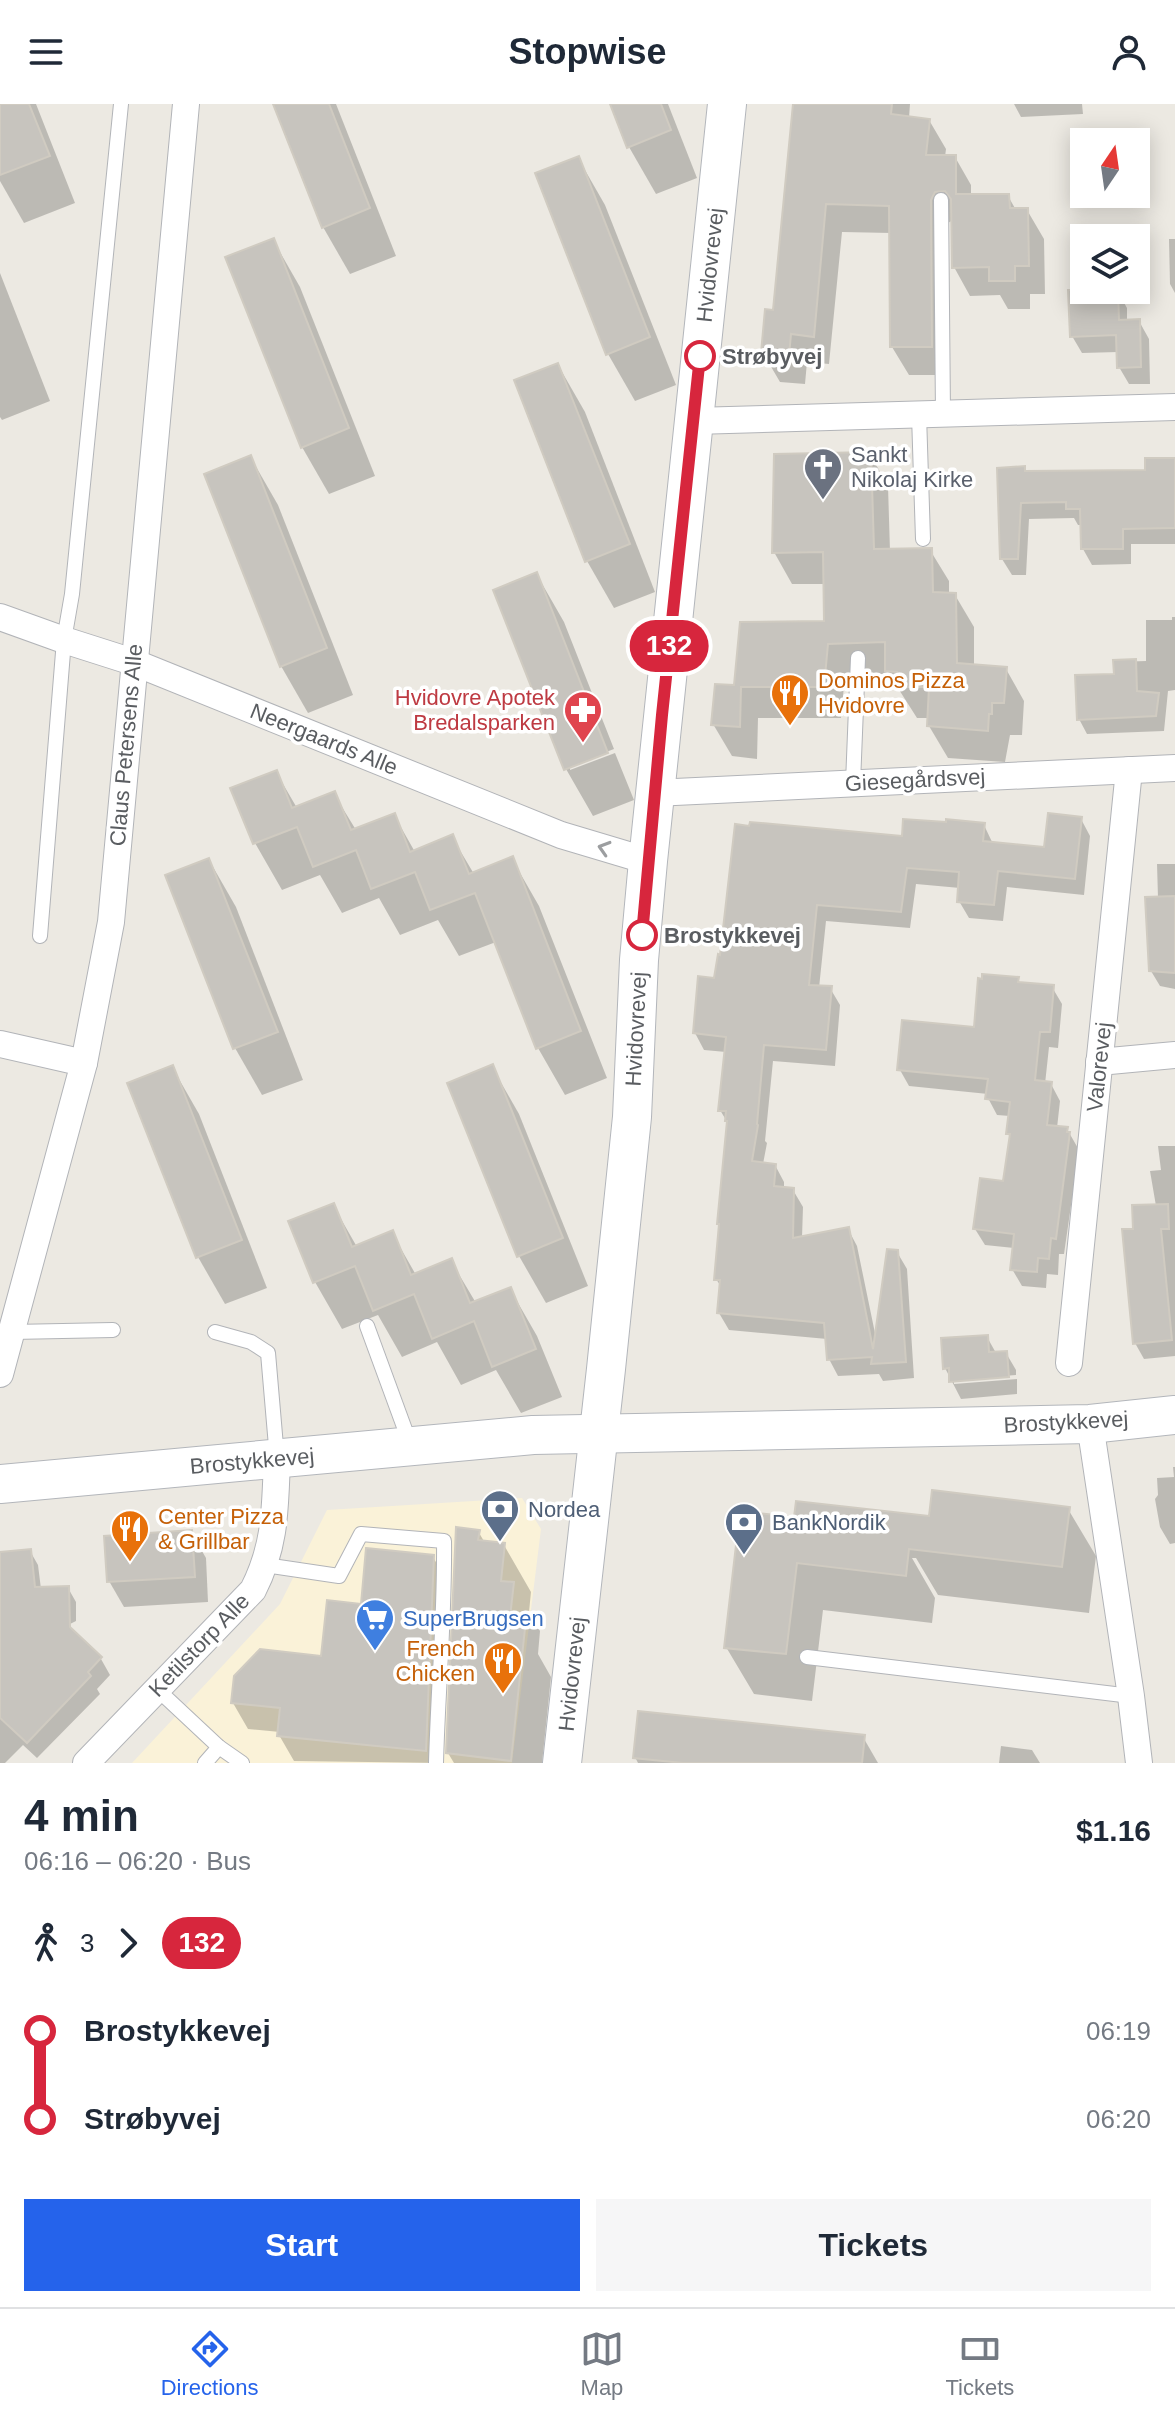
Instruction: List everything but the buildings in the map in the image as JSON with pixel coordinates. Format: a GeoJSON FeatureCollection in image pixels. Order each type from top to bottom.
{"type":"FeatureCollection","features":[{"type":"Feature","properties":{"kind":"street","name":"Claus Petersens Alle"},"geometry":{"type":"LineString","coordinates":[[0,1374],[84,1063],[111,922],[186,104]]}},
{"type":"Feature","properties":{"kind":"street","name":"Hvidovrevej"},"geometry":{"type":"LineString","coordinates":[[562,1763],[632,1117],[639,960],[654,793],[727,104]]}},
{"type":"Feature","properties":{"kind":"street"},"geometry":{"type":"LineString","coordinates":[[694,421],[1175,407]]}},
{"type":"Feature","properties":{"kind":"street","name":"Neergaards Alle"},"geometry":{"type":"LineString","coordinates":[[0,617],[133,662],[561,835],[648,861]]}},
{"type":"Feature","properties":{"kind":"street","name":"Giesegårdsvej"},"geometry":{"type":"LineString","coordinates":[[654,793],[1175,768]]}},
{"type":"Feature","properties":{"kind":"street","name":"Valorevej"},"geometry":{"type":"LineString","coordinates":[[1069,1363],[1129,770]]}},
{"type":"Feature","properties":{"kind":"street"},"geometry":{"type":"LineString","coordinates":[[0,1044],[84,1063]]}},
{"type":"Feature","properties":{"kind":"street"},"geometry":{"type":"LineString","coordinates":[[1099,1062],[1175,1055]]}},
{"type":"Feature","properties":{"kind":"street","name":"Brostykkevej"},"geometry":{"type":"LineString","coordinates":[[0,1484],[533,1435],[1090,1424],[1175,1415]]}},
{"type":"Feature","properties":{"kind":"street"},"geometry":{"type":"LineString","coordinates":[[1090,1424],[1139,1763]]}},
{"type":"Feature","properties":{"kind":"street","name":"Ketilstorp Alle"},"geometry":{"type":"LineString","coordinates":[[86,1763],[253,1590],[265,1565],[273,1530],[277,1459]]}},
{"type":"Feature","properties":{"kind":"lane"},"geometry":{"type":"LineString","coordinates":[[40,936],[64,640],[72,594],[121,104]]}},
{"type":"Feature","properties":{"kind":"lane"},"geometry":{"type":"LineString","coordinates":[[923,539],[941,200]]}},
{"type":"Feature","properties":{"kind":"lane"},"geometry":{"type":"LineString","coordinates":[[853,783],[858,658]]}},
{"type":"Feature","properties":{"kind":"lane"},"geometry":{"type":"LineString","coordinates":[[367,1326],[411,1446]]}},
{"type":"Feature","properties":{"kind":"lane"},"geometry":{"type":"LineString","coordinates":[[12,1332],[113,1330]]}},
{"type":"Feature","properties":{"kind":"lane"},"geometry":{"type":"LineString","coordinates":[[215,1332],[251,1342],[268,1353],[277,1459]]}},
{"type":"Feature","properties":{"kind":"lane"},"geometry":{"type":"LineString","coordinates":[[265,1565],[339,1576],[361,1534],[444,1541],[445,1600],[436,1763]]}},
{"type":"Feature","properties":{"kind":"lane"},"geometry":{"type":"LineString","coordinates":[[807,1657],[1131,1696]]}},
{"type":"Feature","properties":{"kind":"lane"},"geometry":{"type":"LineString","coordinates":[[157,1689],[219,1747],[242,1763]]}},
{"type":"Feature","properties":{"kind":"lane"},"geometry":{"type":"LineString","coordinates":[[205,1763],[219,1747]]}},
{"type":"Feature","properties":{"kind":"shaded area"},"geometry":{"type":"Polygon","coordinates":[[[522,1498],[541,1529],[512,1763],[132,1763],[280,1604],[327,1510],[522,1498]]]}},
{"type":"Feature","properties":{"kind":"bus line","name":"132"},"geometry":{"type":"LineString","coordinates":[[642,935],[700,356]]}},
{"type":"Feature","properties":{"kind":"place","name":"Strøbyvej"},"geometry":{"type":"Point","coordinates":[700,356]}},
{"type":"Feature","properties":{"kind":"place","name":"Sankt Nikolaj Kirke"},"geometry":{"type":"Point","coordinates":[823,501]}},
{"type":"Feature","properties":{"kind":"place","name":"Dominos Pizza Hvidovre"},"geometry":{"type":"Point","coordinates":[790,727]}},
{"type":"Feature","properties":{"kind":"place","name":"Hvidovre Apotek Bredalsparken"},"geometry":{"type":"Point","coordinates":[583,744]}},
{"type":"Feature","properties":{"kind":"place","name":"Brostykkevej"},"geometry":{"type":"Point","coordinates":[642,935]}},
{"type":"Feature","properties":{"kind":"place","name":"Nordea"},"geometry":{"type":"Point","coordinates":[500,1543]}},
{"type":"Feature","properties":{"kind":"place","name":"BankNordik"},"geometry":{"type":"Point","coordinates":[744,1556]}},
{"type":"Feature","properties":{"kind":"place","name":"Center Pizza & Grillbar"},"geometry":{"type":"Point","coordinates":[130,1563]}},
{"type":"Feature","properties":{"kind":"place","name":"SuperBrugsen"},"geometry":{"type":"Point","coordinates":[375,1652]}},
{"type":"Feature","properties":{"kind":"place","name":"French Chicken"},"geometry":{"type":"Point","coordinates":[503,1695]}}]}
